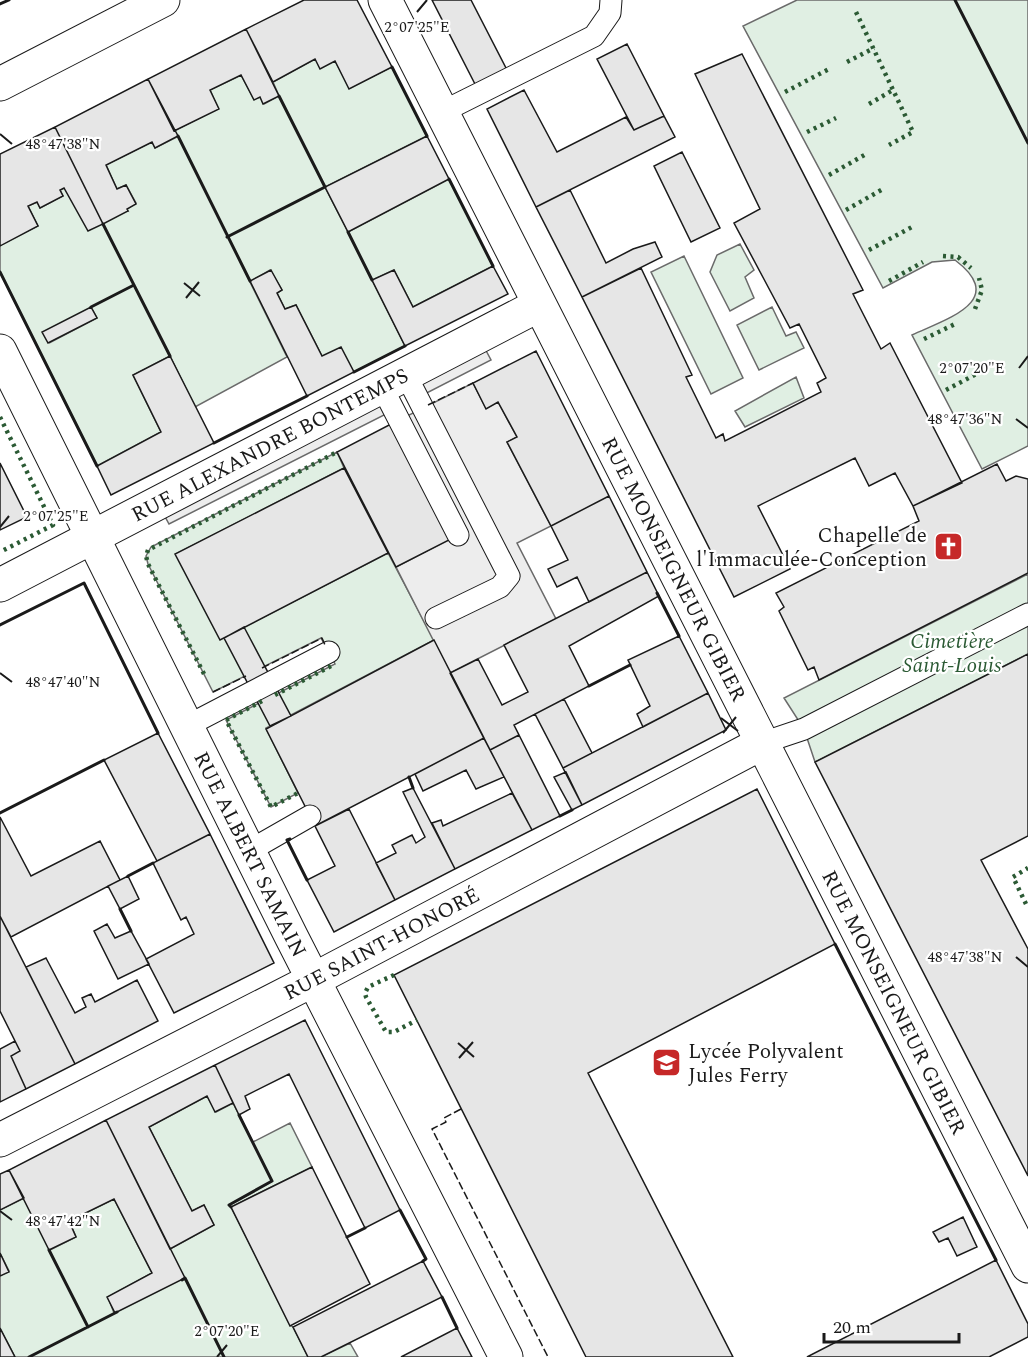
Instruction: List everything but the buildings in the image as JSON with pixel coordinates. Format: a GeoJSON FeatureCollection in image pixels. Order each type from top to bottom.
{"type":"FeatureCollection","features":[{"type":"Feature","properties":{"kind":"street"},"geometry":{"type":"LineString","coordinates":[[0,84],[163,0]]}},
{"type":"Feature","properties":{"kind":"street","name":"RUE MONSEIGNEUR GIBIER"},"geometry":{"type":"LineString","coordinates":[[385,0],[1028,1266]]}},
{"type":"Feature","properties":{"kind":"street","name":"RUE ALEXANDRE BONTEMPS"},"geometry":{"type":"LineString","coordinates":[[0,585],[540,306]]}},
{"type":"Feature","properties":{"kind":"street","name":"RUE ALBERT SAMAIN"},"geometry":{"type":"LineString","coordinates":[[0,351],[313,980],[506,1357]]}},
{"type":"Feature","properties":{"kind":"street","name":"RUE SAINT-HONORÉ"},"geometry":{"type":"LineString","coordinates":[[0,1140],[313,980],[762,742]]}},
{"type":"Feature","properties":{"kind":"lane"},"geometry":{"type":"LineString","coordinates":[[442,112],[594,36],[610,13],[612,0]]}},
{"type":"Feature","properties":{"kind":"lane"},"geometry":{"type":"LineString","coordinates":[[394,381],[458,535]]}},
{"type":"Feature","properties":{"kind":"lane"},"geometry":{"type":"LineString","coordinates":[[394,381],[509,576],[500,587],[436,618]]}},
{"type":"Feature","properties":{"kind":"lane"},"geometry":{"type":"LineString","coordinates":[[762,742],[804,729],[1028,614]]}},
{"type":"Feature","properties":{"kind":"lane"},"geometry":{"type":"LineString","coordinates":[[187,726],[328,652]]}},
{"type":"Feature","properties":{"kind":"lane"},"geometry":{"type":"LineString","coordinates":[[249,851],[310,816]]}},
{"type":"Feature","properties":{"kind":"green space"},"geometry":{"type":"Polygon","coordinates":[[[797,0],[1028,0],[1028,446],[982,469],[912,335],[955,315],[966,307],[974,298],[976,287],[970,274],[955,260],[932,262],[883,288],[743,26],[797,0]]]}},
{"type":"Feature","properties":{"kind":"green space"},"geometry":{"type":"Polygon","coordinates":[[[315,59],[335,61],[350,88],[392,67],[427,136],[325,187],[348,232],[449,179],[493,266],[413,307],[394,270],[372,280],[405,346],[354,372],[322,356],[296,305],[285,309],[277,293],[282,290],[270,270],[250,282],[287,357],[195,407],[170,356],[133,375],[161,432],[97,466],[0,272],[0,245],[38,226],[28,206],[37,202],[40,208],[63,196],[60,190],[64,188],[128,211],[127,209],[136,203],[126,185],[117,189],[106,165],[152,142],[155,148],[177,137],[174,131],[218,109],[210,90],[241,75],[254,99],[260,97],[264,104],[279,96],[273,82],[315,59]],[[91,307],[49,343],[97,318],[91,307]]]}},
{"type":"Feature","properties":{"kind":"green space"},"geometry":{"type":"Polygon","coordinates":[[[740,244],[754,270],[745,277],[754,298],[730,311],[710,272],[717,255],[740,244]]]}},
{"type":"Feature","properties":{"kind":"green space"},"geometry":{"type":"Polygon","coordinates":[[[684,256],[743,378],[711,394],[651,272],[684,256]]]}},
{"type":"Feature","properties":{"kind":"green space"},"geometry":{"type":"Polygon","coordinates":[[[772,307],[786,336],[796,332],[804,348],[759,370],[737,325],[772,307]]]}},
{"type":"Feature","properties":{"kind":"green space"},"geometry":{"type":"Polygon","coordinates":[[[796,377],[804,398],[745,427],[735,411],[796,377]]]}},
{"type":"Feature","properties":{"kind":"green space"},"geometry":{"type":"Polygon","coordinates":[[[337,452],[344,468],[176,554],[244,627],[388,553],[434,640],[266,728],[298,793],[271,807],[226,720],[335,664],[321,638],[213,692],[146,556],[151,547],[337,452]]]}},
{"type":"Feature","properties":{"kind":"green space","name":"Cimetière Saint-Louis"},"geometry":{"type":"Polygon","coordinates":[[[1028,574],[1028,654],[815,762],[804,729],[784,698],[1028,574]]]}},
{"type":"Feature","properties":{"kind":"green space"},"geometry":{"type":"Polygon","coordinates":[[[207,1096],[216,1112],[233,1103],[253,1142],[290,1123],[312,1167],[231,1207],[308,1357],[15,1357],[0,1328],[0,1276],[9,1271],[0,1253],[0,1210],[24,1198],[50,1250],[76,1237],[69,1221],[114,1199],[152,1273],[108,1297],[114,1313],[184,1278],[170,1249],[214,1225],[204,1205],[192,1211],[149,1127],[207,1096]]]}},
{"type":"Feature","properties":{"kind":"green space"},"geometry":{"type":"Polygon","coordinates":[[[350,1343],[358,1357],[321,1357],[350,1343]]]}},
{"type":"Feature","properties":{"kind":"shaded area"},"geometry":{"type":"Polygon","coordinates":[[[483,345],[491,360],[417,398],[410,384],[483,345]]]}},
{"type":"Feature","properties":{"kind":"shaded area"},"geometry":{"type":"Polygon","coordinates":[[[473,383],[486,408],[498,402],[517,437],[507,442],[551,526],[517,543],[556,619],[450,673],[396,567],[465,531],[407,416],[473,383]]]}},
{"type":"Feature","properties":{"kind":"shaded area"},"geometry":{"type":"Polygon","coordinates":[[[385,394],[394,410],[169,524],[162,511],[385,394]]]}},
{"type":"Feature","properties":{"kind":"hedge"},"geometry":{"type":"LineString","coordinates":[[856,12],[913,132],[889,145]]}},
{"type":"Feature","properties":{"kind":"hedge"},"geometry":{"type":"LineString","coordinates":[[847,62],[874,48]]}},
{"type":"Feature","properties":{"kind":"hedge"},"geometry":{"type":"LineString","coordinates":[[785,92],[829,69]]}},
{"type":"Feature","properties":{"kind":"hedge"},"geometry":{"type":"LineString","coordinates":[[869,104],[893,90]]}},
{"type":"Feature","properties":{"kind":"hedge"},"geometry":{"type":"LineString","coordinates":[[807,132],[836,118]]}},
{"type":"Feature","properties":{"kind":"hedge"},"geometry":{"type":"LineString","coordinates":[[829,175],[868,153]]}},
{"type":"Feature","properties":{"kind":"hedge"},"geometry":{"type":"LineString","coordinates":[[846,210],[883,189]]}},
{"type":"Feature","properties":{"kind":"hedge"},"geometry":{"type":"LineString","coordinates":[[869,250],[912,227]]}},
{"type":"Feature","properties":{"kind":"hedge"},"geometry":{"type":"LineString","coordinates":[[943,256],[958,257],[971,268]]}},
{"type":"Feature","properties":{"kind":"hedge"},"geometry":{"type":"LineString","coordinates":[[889,281],[923,262]]}},
{"type":"Feature","properties":{"kind":"hedge"},"geometry":{"type":"LineString","coordinates":[[975,309],[982,290],[979,278]]}},
{"type":"Feature","properties":{"kind":"hedge"},"geometry":{"type":"LineString","coordinates":[[924,339],[955,324]]}},
{"type":"Feature","properties":{"kind":"hedge"},"geometry":{"type":"LineString","coordinates":[[946,390],[984,370]]}},
{"type":"Feature","properties":{"kind":"hedge"},"geometry":{"type":"LineString","coordinates":[[0,417],[53,525],[0,552]]}},
{"type":"Feature","properties":{"kind":"hedge"},"geometry":{"type":"LineString","coordinates":[[204,674],[148,564],[146,556],[148,550],[337,452]]}},
{"type":"Feature","properties":{"kind":"hedge"},"geometry":{"type":"LineString","coordinates":[[275,695],[335,664]]}},
{"type":"Feature","properties":{"kind":"hedge"},"geometry":{"type":"LineString","coordinates":[[262,701],[226,720],[271,807],[298,793]]}},
{"type":"Feature","properties":{"kind":"hedge"},"geometry":{"type":"LineString","coordinates":[[1026,904],[1013,877],[1028,868]]}},
{"type":"Feature","properties":{"kind":"hedge"},"geometry":{"type":"LineString","coordinates":[[394,975],[368,987],[366,997],[386,1032],[394,1032],[417,1020]]}},
{"type":"Feature","properties":{"kind":"fence"},"geometry":{"type":"LineString","coordinates":[[428,405],[473,383]]}},
{"type":"Feature","properties":{"kind":"fence"},"geometry":{"type":"LineString","coordinates":[[262,668],[322,638],[325,645]]}},
{"type":"Feature","properties":{"kind":"fence"},"geometry":{"type":"LineString","coordinates":[[213,692],[246,676]]}},
{"type":"Feature","properties":{"kind":"fence"},"geometry":{"type":"LineString","coordinates":[[461,1109],[444,1118],[446,1122],[432,1129],[548,1357]]}},
{"type":"Feature","properties":{"kind":"wall"},"geometry":{"type":"LineString","coordinates":[[0,4],[9,0]]}},
{"type":"Feature","properties":{"kind":"wall"},"geometry":{"type":"LineString","coordinates":[[955,0],[1028,143]]}},
{"type":"Feature","properties":{"kind":"wall"},"geometry":{"type":"LineString","coordinates":[[392,67],[427,136]]}},
{"type":"Feature","properties":{"kind":"wall"},"geometry":{"type":"LineString","coordinates":[[227,237],[325,187],[279,96]]}},
{"type":"Feature","properties":{"kind":"wall"},"geometry":{"type":"LineString","coordinates":[[178,136],[250,281]]}},
{"type":"Feature","properties":{"kind":"wall"},"geometry":{"type":"LineString","coordinates":[[449,179],[493,266]]}},
{"type":"Feature","properties":{"kind":"wall"},"geometry":{"type":"LineString","coordinates":[[103,224],[170,356]]}},
{"type":"Feature","properties":{"kind":"wall"},"geometry":{"type":"LineString","coordinates":[[348,232],[372,280]]}},
{"type":"Feature","properties":{"kind":"wall"},"geometry":{"type":"LineString","coordinates":[[0,272],[97,466]]}},
{"type":"Feature","properties":{"kind":"wall"},"geometry":{"type":"LineString","coordinates":[[91,307],[134,285]]}},
{"type":"Feature","properties":{"kind":"wall"},"geometry":{"type":"LineString","coordinates":[[354,372],[405,346]]}},
{"type":"Feature","properties":{"kind":"wall"},"geometry":{"type":"LineString","coordinates":[[214,443],[307,396]]}},
{"type":"Feature","properties":{"kind":"wall"},"geometry":{"type":"LineString","coordinates":[[0,625],[84,583],[158,733]]}},
{"type":"Feature","properties":{"kind":"wall"},"geometry":{"type":"LineString","coordinates":[[657,593],[679,636]]}},
{"type":"Feature","properties":{"kind":"wall"},"geometry":{"type":"LineString","coordinates":[[589,686],[630,665]]}},
{"type":"Feature","properties":{"kind":"wall"},"geometry":{"type":"LineString","coordinates":[[0,813],[104,760]]}},
{"type":"Feature","properties":{"kind":"wall"},"geometry":{"type":"LineString","coordinates":[[409,777],[413,788]]}},
{"type":"Feature","properties":{"kind":"wall"},"geometry":{"type":"LineString","coordinates":[[560,816],[572,810]]}},
{"type":"Feature","properties":{"kind":"wall"},"geometry":{"type":"LineString","coordinates":[[290,839],[287,840],[307,880]]}},
{"type":"Feature","properties":{"kind":"wall"},"geometry":{"type":"LineString","coordinates":[[128,876],[153,863]]}},
{"type":"Feature","properties":{"kind":"wall"},"geometry":{"type":"LineString","coordinates":[[120,909],[131,931]]}},
{"type":"Feature","properties":{"kind":"wall"},"geometry":{"type":"LineString","coordinates":[[835,944],[996,1260]]}},
{"type":"Feature","properties":{"kind":"wall"},"geometry":{"type":"LineString","coordinates":[[231,1207],[229,1205],[272,1181],[239,1115]]}},
{"type":"Feature","properties":{"kind":"wall"},"geometry":{"type":"LineString","coordinates":[[400,1210],[426,1259],[423,1261]]}},
{"type":"Feature","properties":{"kind":"wall"},"geometry":{"type":"LineString","coordinates":[[347,1237],[365,1228]]}},
{"type":"Feature","properties":{"kind":"wall"},"geometry":{"type":"LineString","coordinates":[[49,1250],[88,1327]]}},
{"type":"Feature","properties":{"kind":"wall"},"geometry":{"type":"LineString","coordinates":[[182,1280],[185,1278],[224,1357]]}},
{"type":"Feature","properties":{"kind":"wall"},"geometry":{"type":"LineString","coordinates":[[442,1297],[457,1328]]}},
{"type":"Feature","properties":{"kind":"wall"},"geometry":{"type":"LineString","coordinates":[[29,1357],[117,1312]]}},
{"type":"Feature","properties":{"kind":"place","name":"Chapelle de l'Immaculée-Conception"},"geometry":{"type":"Point","coordinates":[948,547]}},
{"type":"Feature","properties":{"kind":"place","name":"Lycée Polyvalent Jules Ferry"},"geometry":{"type":"Point","coordinates":[667,1063]}}]}
